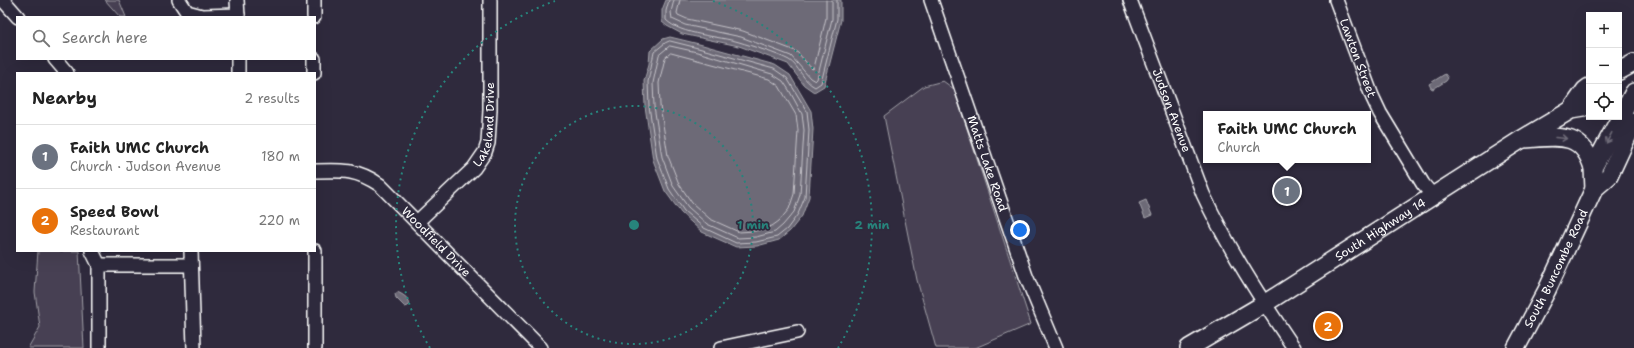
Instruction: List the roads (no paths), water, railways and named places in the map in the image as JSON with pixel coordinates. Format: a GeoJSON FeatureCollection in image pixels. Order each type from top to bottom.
{"type":"FeatureCollection","features":[{"type":"Feature","properties":{"kind":"main road"},"geometry":{"type":"LineString","coordinates":[[1622,69],[1634,63]]}},
{"type":"Feature","properties":{"kind":"main road"},"geometry":{"type":"LineString","coordinates":[[1622,90],[1634,84]]}},
{"type":"Feature","properties":{"kind":"main road","name":"South Highway 14"},"geometry":{"type":"LineString","coordinates":[[1189,348],[1264,304],[1522,139],[1570,110],[1586,89]]}},
{"type":"Feature","properties":{"kind":"main road"},"geometry":{"type":"LineString","coordinates":[[1593,168],[1634,92]]}},
{"type":"Feature","properties":{"kind":"main road","name":"South Highway 14"},"geometry":{"type":"LineString","coordinates":[[1570,110],[1586,107]]}},
{"type":"Feature","properties":{"kind":"main road","name":"South Buncombe Road"},"geometry":{"type":"LineString","coordinates":[[1516,348],[1546,290],[1594,189],[1608,176],[1634,122]]}},
{"type":"Feature","properties":{"kind":"main road"},"geometry":{"type":"LineString","coordinates":[[1522,139],[1558,137],[1571,140],[1581,146],[1590,156],[1593,168]]}},
{"type":"Feature","properties":{"kind":"main road"},"geometry":{"type":"LineString","coordinates":[[1620,152],[1634,139]]}},
{"type":"Feature","properties":{"kind":"main road","name":"South Buncombe Road"},"geometry":{"type":"LineString","coordinates":[[1593,168],[1594,189]]}},
{"type":"Feature","properties":{"kind":"street"},"geometry":{"type":"LineString","coordinates":[[3,0],[17,16]]}},
{"type":"Feature","properties":{"kind":"street"},"geometry":{"type":"LineString","coordinates":[[179,0],[187,12],[202,16],[238,16],[237,0]]}},
{"type":"Feature","properties":{"kind":"street"},"geometry":{"type":"LineString","coordinates":[[314,0],[314,16]]}},
{"type":"Feature","properties":{"kind":"street","name":"Lakeland Drive"},"geometry":{"type":"LineString","coordinates":[[417,222],[474,168],[485,152],[488,143],[490,110],[490,0]]}},
{"type":"Feature","properties":{"kind":"street","name":"Matts Lake Road"},"geometry":{"type":"LineString","coordinates":[[931,0],[1026,276],[1056,348]]}},
{"type":"Feature","properties":{"kind":"street","name":"Judson Avenue"},"geometry":{"type":"LineString","coordinates":[[1130,0],[1203,194],[1225,238],[1264,304],[1294,348]]}},
{"type":"Feature","properties":{"kind":"street","name":"Lawton Street"},"geometry":{"type":"LineString","coordinates":[[1336,0],[1372,96],[1380,113],[1423,184],[1433,196]]}},
{"type":"Feature","properties":{"kind":"street"},"geometry":{"type":"LineString","coordinates":[[56,60],[66,72]]}},
{"type":"Feature","properties":{"kind":"street"},"geometry":{"type":"LineString","coordinates":[[238,60],[238,72]]}},
{"type":"Feature","properties":{"kind":"street"},"geometry":{"type":"LineString","coordinates":[[314,60],[314,72]]}},
{"type":"Feature","properties":{"kind":"street","name":"Woodfield Drive"},"geometry":{"type":"LineString","coordinates":[[316,170],[347,170],[368,177],[380,185],[541,348]]}},
{"type":"Feature","properties":{"kind":"street"},"geometry":{"type":"LineString","coordinates":[[92,252],[99,265],[99,348]]}},
{"type":"Feature","properties":{"kind":"street"},"geometry":{"type":"LineString","coordinates":[[191,252],[194,348]]}},
{"type":"Feature","properties":{"kind":"street"},"geometry":{"type":"LineString","coordinates":[[315,252],[315,348]]}},
{"type":"Feature","properties":{"kind":"street"},"geometry":{"type":"LineString","coordinates":[[99,265],[191,265]]}},
{"type":"Feature","properties":{"kind":"street"},"geometry":{"type":"LineString","coordinates":[[722,348],[798,332]]}},
{"type":"Feature","properties":{"kind":"water"},"geometry":{"type":"Polygon","coordinates":[[[666,0],[841,0],[841,20],[824,86],[814,92],[804,85],[788,64],[739,46],[682,34],[667,26],[662,22],[662,10],[666,0]]]}},
{"type":"Feature","properties":{"kind":"water"},"geometry":{"type":"Polygon","coordinates":[[[670,37],[775,65],[790,75],[811,111],[813,129],[809,197],[802,216],[790,231],[779,240],[757,246],[736,247],[702,232],[681,213],[665,191],[653,160],[645,106],[644,81],[649,64],[650,51],[663,39],[670,37]]]}},
{"type":"Feature","properties":{"kind":"water"},"geometry":{"type":"Polygon","coordinates":[[[1445,74],[1448,78],[1446,81],[1433,89],[1431,88],[1429,84],[1445,74]]]}},
{"type":"Feature","properties":{"kind":"water"},"geometry":{"type":"Polygon","coordinates":[[[1146,200],[1152,215],[1145,218],[1139,203],[1146,200]]]}},
{"type":"Feature","properties":{"kind":"water"},"geometry":{"type":"Polygon","coordinates":[[[397,292],[407,298],[410,304],[408,306],[405,307],[396,298],[395,294],[397,292]]]}},
{"type":"Feature","properties":{"kind":"place","name":"Faith UMC Church"},"geometry":{"type":"Point","coordinates":[1287,191]}},
{"type":"Feature","properties":{"kind":"place","name":"Speed Bowl"},"geometry":{"type":"Point","coordinates":[1328,326]}}]}
